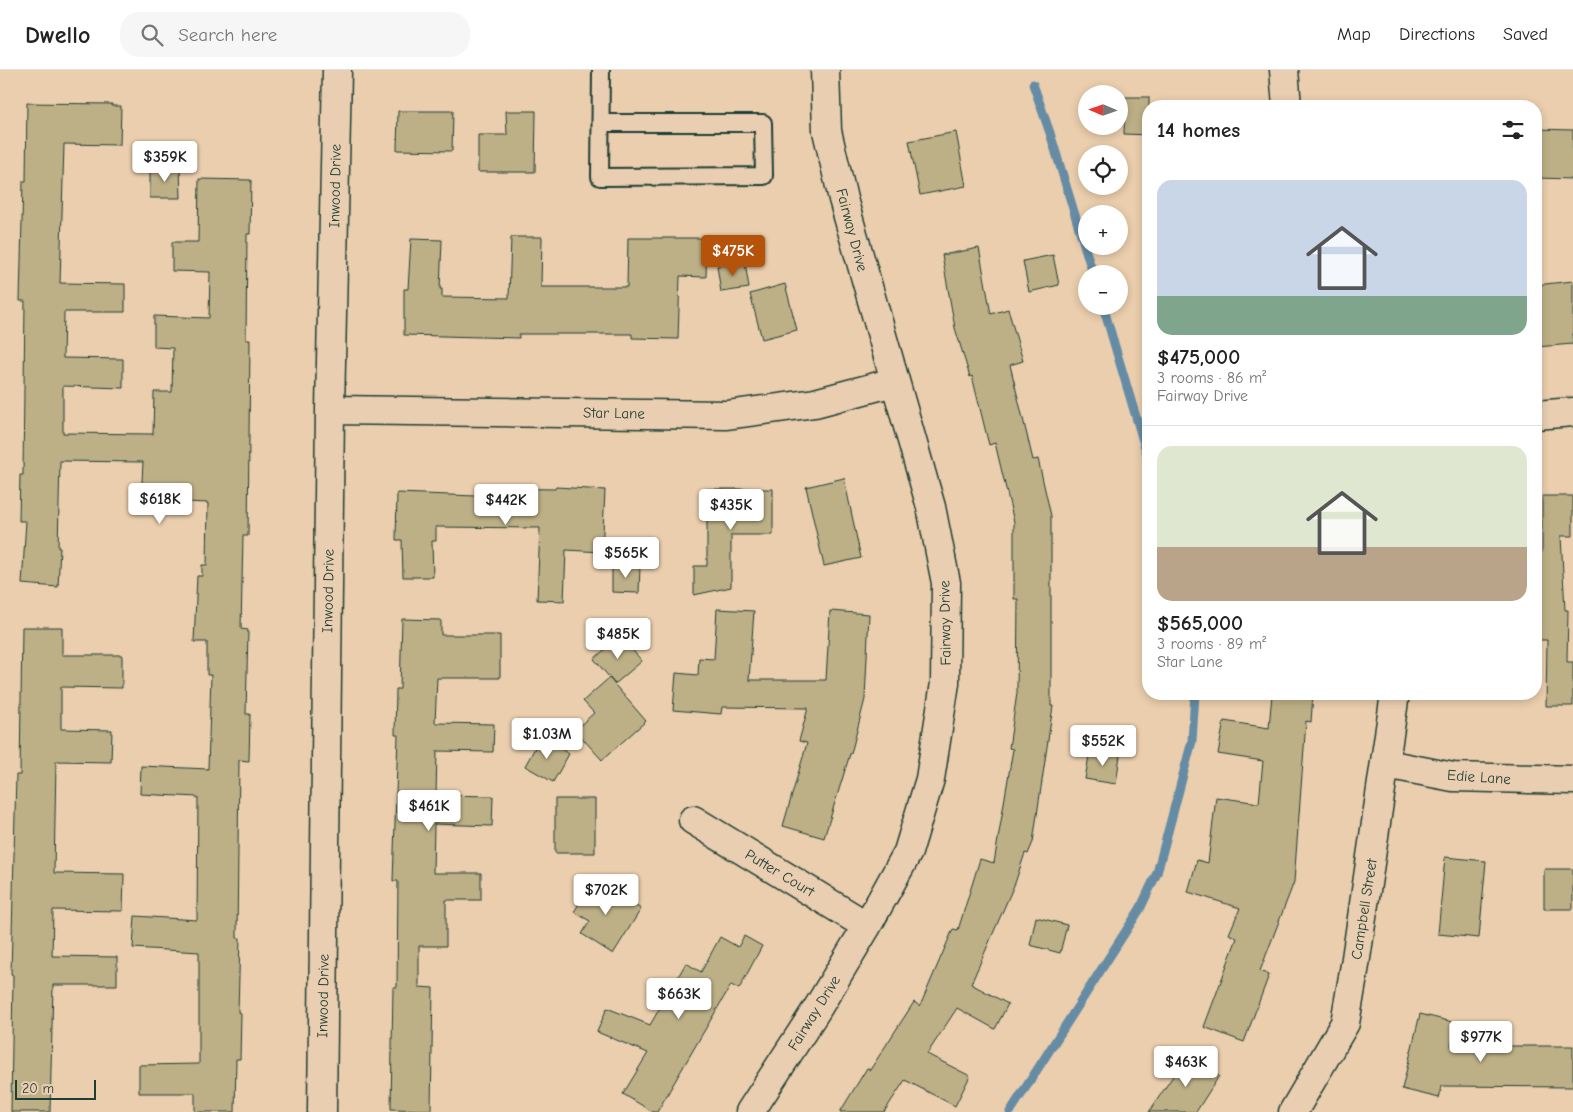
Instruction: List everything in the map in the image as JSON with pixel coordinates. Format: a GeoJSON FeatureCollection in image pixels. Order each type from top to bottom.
{"type":"FeatureCollection","features":[{"type":"Feature","properties":{"kind":"street","name":"Inwood Drive"},"geometry":{"type":"LineString","coordinates":[[322,1112],[330,410],[337,70]]}},
{"type":"Feature","properties":{"kind":"street","name":"Fairway Drive"},"geometry":{"type":"LineString","coordinates":[[750,1112],[817,1009],[867,926],[908,852],[930,779],[945,683],[946,583],[931,507],[843,199],[827,131],[825,70]]}},
{"type":"Feature","properties":{"kind":"street"},"geometry":{"type":"LineString","coordinates":[[1284,70],[1286,100]]}},
{"type":"Feature","properties":{"kind":"street","name":"Star Lane"},"geometry":{"type":"LineString","coordinates":[[330,410],[727,414],[815,403],[894,382]]}},
{"type":"Feature","properties":{"kind":"street"},"geometry":{"type":"LineString","coordinates":[[1542,415],[1573,412]]}},
{"type":"Feature","properties":{"kind":"street","name":"Campbell Street"},"geometry":{"type":"LineString","coordinates":[[1293,1112],[1345,1023],[1386,764],[1394,700]]}},
{"type":"Feature","properties":{"kind":"street","name":"Edie Lane"},"geometry":{"type":"LineString","coordinates":[[1386,764],[1453,777],[1573,780]]}},
{"type":"Feature","properties":{"kind":"street","name":"Putter Court"},"geometry":{"type":"LineString","coordinates":[[693,820],[867,926]]}},
{"type":"Feature","properties":{"kind":"lane"},"geometry":{"type":"LineString","coordinates":[[600,123],[763,123],[764,176],[600,177],[600,123],[601,70]]}},
{"type":"Feature","properties":{"kind":"building"},"geometry":{"type":"Polygon","coordinates":[[[1128,97],[1149,97],[1149,100],[1142,100],[1142,135],[1128,134],[1128,97]]]}},
{"type":"Feature","properties":{"kind":"building"},"geometry":{"type":"Polygon","coordinates":[[[27,103],[112,104],[112,106],[121,106],[120,145],[64,144],[60,283],[125,284],[125,312],[64,312],[63,358],[123,359],[123,388],[63,386],[63,433],[153,434],[154,392],[172,392],[173,348],[154,347],[154,316],[209,318],[210,272],[172,271],[172,242],[198,242],[199,179],[251,180],[250,234],[247,234],[246,340],[250,340],[248,536],[243,536],[241,629],[248,630],[246,714],[250,714],[249,761],[239,760],[237,938],[240,938],[238,1012],[241,1013],[240,1059],[236,1059],[235,1112],[195,1112],[195,1093],[139,1093],[139,1065],[199,1064],[199,952],[133,948],[135,916],[197,920],[198,797],[140,794],[141,766],[208,769],[211,675],[207,675],[207,642],[194,642],[197,576],[202,576],[202,565],[207,565],[208,503],[141,500],[143,462],[60,461],[58,587],[22,584],[26,521],[19,521],[20,475],[23,475],[25,301],[20,301],[23,181],[26,181],[27,103]]]}},
{"type":"Feature","properties":{"kind":"building"},"geometry":{"type":"Polygon","coordinates":[[[398,111],[453,111],[452,151],[397,150],[398,111]]]}},
{"type":"Feature","properties":{"kind":"building"},"geometry":{"type":"Polygon","coordinates":[[[506,111],[536,111],[535,172],[478,172],[478,135],[507,135],[506,111]]]}},
{"type":"Feature","properties":{"kind":"building"},"geometry":{"type":"Polygon","coordinates":[[[1542,129],[1573,130],[1573,179],[1542,178],[1542,129]]]}},
{"type":"Feature","properties":{"kind":"building"},"geometry":{"type":"Polygon","coordinates":[[[956,132],[966,186],[920,195],[909,141],[956,132]]]}},
{"type":"Feature","properties":{"kind":"building"},"geometry":{"type":"Polygon","coordinates":[[[180,167],[181,198],[150,198],[150,168],[180,167]]]}},
{"type":"Feature","properties":{"kind":"building"},"geometry":{"type":"Polygon","coordinates":[[[511,237],[542,237],[541,287],[627,287],[628,238],[707,238],[706,277],[680,276],[678,339],[632,338],[632,334],[519,334],[519,338],[404,335],[404,289],[408,289],[411,239],[442,240],[440,289],[442,289],[442,297],[509,298],[511,237]]]}},
{"type":"Feature","properties":{"kind":"building"},"geometry":{"type":"Polygon","coordinates":[[[979,248],[991,314],[1008,309],[1023,361],[1010,365],[1033,460],[1038,459],[1051,516],[1051,706],[1053,706],[1033,842],[1028,854],[1025,853],[1015,883],[971,984],[1008,1004],[995,1029],[957,1008],[927,1054],[970,1076],[955,1106],[905,1080],[884,1112],[840,1112],[867,1068],[870,1070],[914,1002],[920,1006],[953,929],[958,930],[980,859],[994,863],[1013,749],[1009,748],[1017,693],[1018,599],[1014,599],[1014,522],[995,443],[989,445],[972,376],[970,377],[955,328],[942,255],[979,248]]]}},
{"type":"Feature","properties":{"kind":"building"},"geometry":{"type":"Polygon","coordinates":[[[1053,255],[1059,285],[1029,292],[1023,261],[1053,255]]]}},
{"type":"Feature","properties":{"kind":"building"},"geometry":{"type":"Polygon","coordinates":[[[745,262],[749,288],[721,292],[717,266],[745,262]]]}},
{"type":"Feature","properties":{"kind":"building"},"geometry":{"type":"Polygon","coordinates":[[[1573,281],[1573,344],[1542,347],[1542,284],[1573,281]]]}},
{"type":"Feature","properties":{"kind":"building"},"geometry":{"type":"Polygon","coordinates":[[[785,284],[797,330],[762,339],[750,294],[785,284]]]}},
{"type":"Feature","properties":{"kind":"building"},"geometry":{"type":"Polygon","coordinates":[[[844,478],[861,558],[824,566],[806,487],[844,478]]]}},
{"type":"Feature","properties":{"kind":"building"},"geometry":{"type":"Polygon","coordinates":[[[556,487],[605,490],[602,552],[566,550],[564,601],[537,600],[540,528],[436,527],[436,541],[432,541],[433,577],[403,577],[402,540],[396,540],[397,493],[476,496],[476,488],[555,489],[556,487]]]}},
{"type":"Feature","properties":{"kind":"building"},"geometry":{"type":"Polygon","coordinates":[[[707,489],[773,489],[773,535],[731,535],[731,587],[694,595],[694,566],[707,566],[707,489]]]}},
{"type":"Feature","properties":{"kind":"building"},"geometry":{"type":"Polygon","coordinates":[[[1542,496],[1573,496],[1573,536],[1561,536],[1565,610],[1568,610],[1567,662],[1573,662],[1573,706],[1546,706],[1547,640],[1542,640],[1542,496]]]}},
{"type":"Feature","properties":{"kind":"building"},"geometry":{"type":"Polygon","coordinates":[[[612,566],[640,566],[639,593],[612,592],[612,566]]]}},
{"type":"Feature","properties":{"kind":"building"},"geometry":{"type":"Polygon","coordinates":[[[717,609],[754,611],[749,680],[826,680],[830,611],[869,614],[865,699],[851,754],[824,838],[783,826],[807,743],[799,741],[808,708],[722,707],[721,714],[673,710],[676,673],[698,675],[699,658],[714,659],[717,609]]]}},
{"type":"Feature","properties":{"kind":"building"},"geometry":{"type":"Polygon","coordinates":[[[402,619],[441,620],[441,635],[500,635],[500,678],[437,678],[435,723],[494,724],[493,752],[437,751],[436,795],[493,796],[492,826],[434,824],[433,873],[481,873],[481,900],[446,900],[446,946],[419,946],[419,987],[433,988],[431,1110],[391,1109],[393,987],[397,987],[398,881],[393,881],[398,735],[395,735],[396,689],[400,689],[402,619]]]}},
{"type":"Feature","properties":{"kind":"building"},"geometry":{"type":"Polygon","coordinates":[[[22,627],[62,627],[62,655],[122,655],[122,688],[61,687],[61,729],[112,730],[111,762],[56,761],[54,873],[124,874],[123,911],[53,910],[52,956],[117,957],[117,985],[53,985],[50,1112],[11,1112],[13,975],[11,974],[16,775],[20,775],[22,627]]]}},
{"type":"Feature","properties":{"kind":"building"},"geometry":{"type":"Polygon","coordinates":[[[620,636],[642,661],[615,684],[594,659],[620,636]]]}},
{"type":"Feature","properties":{"kind":"building"},"geometry":{"type":"Polygon","coordinates":[[[609,678],[646,721],[602,760],[575,730],[594,713],[583,701],[609,678]]]}},
{"type":"Feature","properties":{"kind":"building"},"geometry":{"type":"Polygon","coordinates":[[[1271,700],[1313,700],[1311,722],[1306,721],[1294,882],[1260,971],[1269,975],[1244,1042],[1204,1027],[1237,938],[1229,934],[1240,908],[1188,892],[1197,860],[1208,863],[1216,797],[1259,803],[1263,761],[1218,754],[1224,721],[1269,728],[1271,700]]]}},
{"type":"Feature","properties":{"kind":"building"},"geometry":{"type":"Polygon","coordinates":[[[541,737],[569,754],[553,782],[525,766],[541,737]]]}},
{"type":"Feature","properties":{"kind":"building"},"geometry":{"type":"Polygon","coordinates":[[[1090,750],[1120,755],[1116,784],[1085,779],[1090,750]]]}},
{"type":"Feature","properties":{"kind":"building"},"geometry":{"type":"Polygon","coordinates":[[[555,799],[595,799],[595,853],[555,853],[555,799]]]}},
{"type":"Feature","properties":{"kind":"building"},"geometry":{"type":"Polygon","coordinates":[[[1445,857],[1486,861],[1479,938],[1438,934],[1445,857]]]}},
{"type":"Feature","properties":{"kind":"building"},"geometry":{"type":"Polygon","coordinates":[[[1544,869],[1573,869],[1573,909],[1544,909],[1544,869]]]}},
{"type":"Feature","properties":{"kind":"building"},"geometry":{"type":"Polygon","coordinates":[[[594,879],[641,909],[613,954],[582,934],[590,921],[574,912],[594,879]]]}},
{"type":"Feature","properties":{"kind":"building"},"geometry":{"type":"Polygon","coordinates":[[[1036,917],[1067,925],[1060,953],[1030,945],[1036,917]]]}},
{"type":"Feature","properties":{"kind":"building"},"geometry":{"type":"Polygon","coordinates":[[[744,936],[762,946],[739,989],[731,985],[657,1112],[653,1112],[623,1094],[648,1053],[597,1032],[607,1008],[650,1025],[686,963],[701,972],[720,937],[738,947],[744,936]]]}},
{"type":"Feature","properties":{"kind":"building"},"geometry":{"type":"Polygon","coordinates":[[[1420,1014],[1457,1023],[1451,1046],[1573,1046],[1573,1087],[1442,1086],[1439,1098],[1402,1089],[1420,1014]]]}},
{"type":"Feature","properties":{"kind":"building"},"geometry":{"type":"Polygon","coordinates":[[[1187,1055],[1219,1076],[1196,1112],[1149,1112],[1187,1055]]]}},
{"type":"Feature","properties":{"kind":"waterway"},"geometry":{"type":"LineString","coordinates":[[1033,84],[1090,265]]}},
{"type":"Feature","properties":{"kind":"waterway"},"geometry":{"type":"LineString","coordinates":[[1106,315],[1142,437]]}},
{"type":"Feature","properties":{"kind":"waterway"},"geometry":{"type":"LineString","coordinates":[[1010,1112],[1140,909],[1157,873],[1192,741],[1195,700]]}}]}
